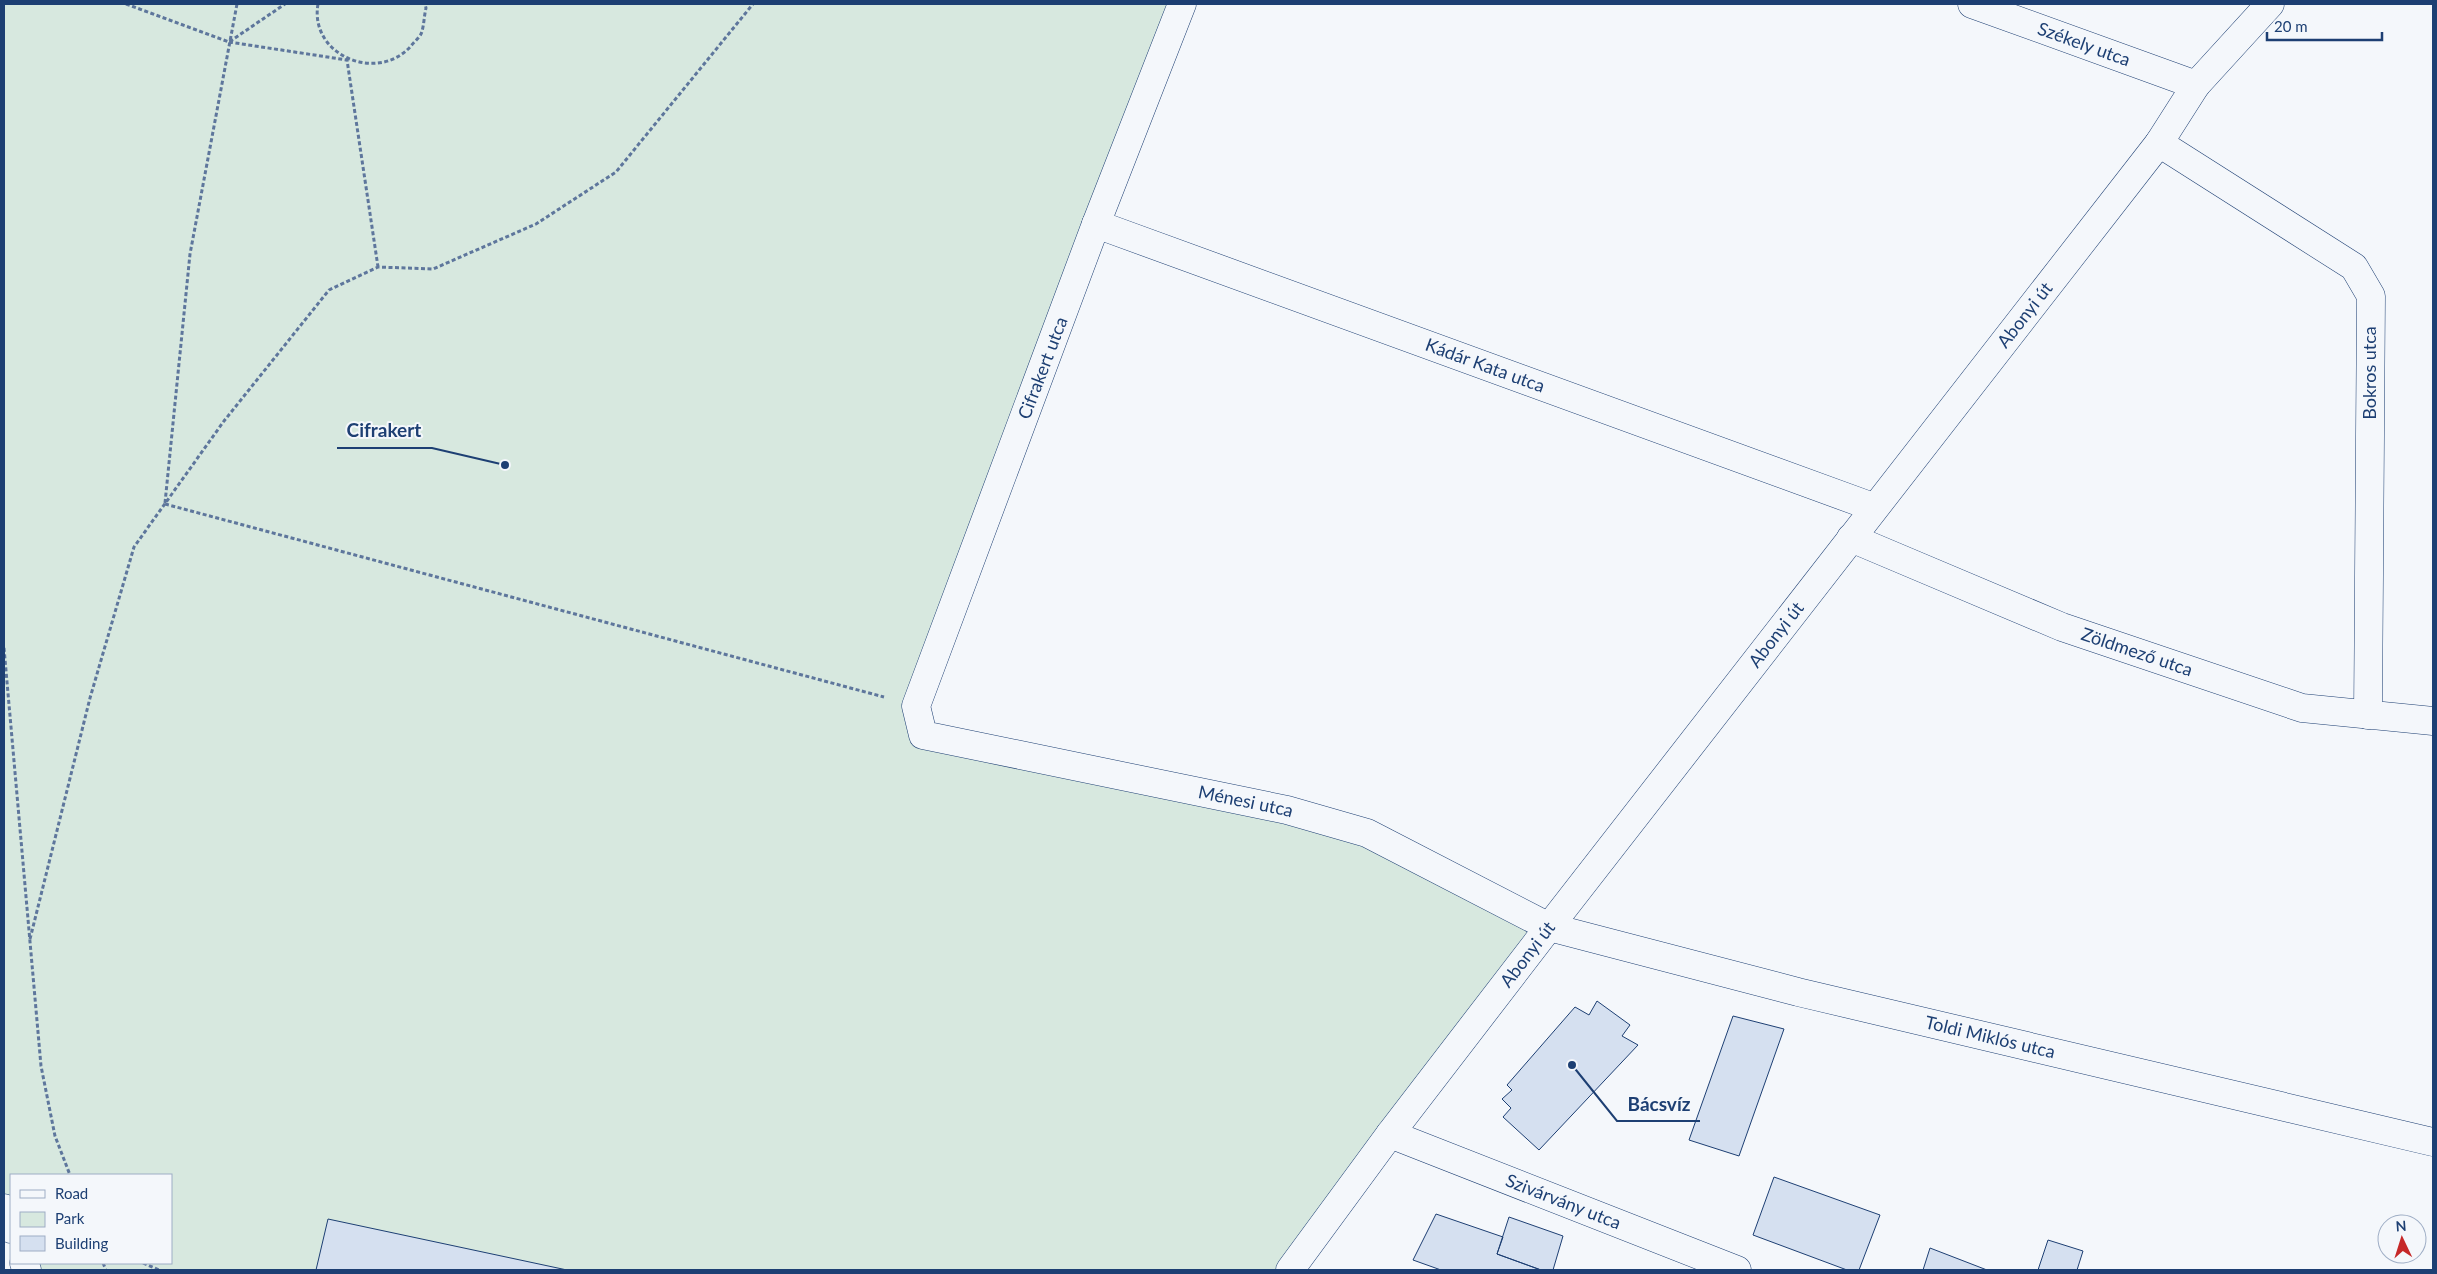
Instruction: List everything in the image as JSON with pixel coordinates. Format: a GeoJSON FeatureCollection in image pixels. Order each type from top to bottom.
{"type":"FeatureCollection","features":[{"type":"Feature","properties":{"kind":"street","name":"Cifrakert utca"},"geometry":{"type":"LineString","coordinates":[[916,706],[1096,224],[1182,4]]}},
{"type":"Feature","properties":{"kind":"street","name":"Székely utca"},"geometry":{"type":"LineString","coordinates":[[1972,4],[2196,85]]}},
{"type":"Feature","properties":{"kind":"street","name":"Abonyi út"},"geometry":{"type":"LineString","coordinates":[[1290,1270],[1390,1134],[1549,927],[1851,538],[1873,507],[2159,143],[2196,85],[2270,4]]}},
{"type":"Feature","properties":{"kind":"street","name":"Bokros utca"},"geometry":{"type":"LineString","coordinates":[[2159,143],[2354,267],[2371,296],[2368,716]]}},
{"type":"Feature","properties":{"kind":"street","name":"Kádár Kata utca"},"geometry":{"type":"LineString","coordinates":[[1096,224],[1873,507]]}},
{"type":"Feature","properties":{"kind":"street","name":"Zöldmező utca"},"geometry":{"type":"LineString","coordinates":[[1851,538],[2071,630],[2302,708],[2433,721]]}},
{"type":"Feature","properties":{"kind":"street","name":"Ménesi utca"},"geometry":{"type":"LineString","coordinates":[[916,706],[924,735],[1287,810],[1367,833],[1549,927]]}},
{"type":"Feature","properties":{"kind":"street","name":"Toldi Miklós utca"},"geometry":{"type":"LineString","coordinates":[[1549,927],[1798,992],[2433,1142]]}},
{"type":"Feature","properties":{"kind":"street","name":"Szivárvány utca"},"geometry":{"type":"LineString","coordinates":[[1390,1134],[1737,1270]]}},
{"type":"Feature","properties":{"kind":"street"},"geometry":{"type":"LineString","coordinates":[[4,1208],[10,1226]]}},
{"type":"Feature","properties":{"kind":"path"},"geometry":{"type":"LineString","coordinates":[[126,4],[229,42],[375,65],[402,56],[420,35],[426,8],[425,4]]}},
{"type":"Feature","properties":{"kind":"path"},"geometry":{"type":"LineString","coordinates":[[165,504],[190,254],[237,4]]}},
{"type":"Feature","properties":{"kind":"path"},"geometry":{"type":"LineString","coordinates":[[229,42],[285,4]]}},
{"type":"Feature","properties":{"kind":"path"},"geometry":{"type":"LineString","coordinates":[[318,4],[316,15],[326,41],[347,60],[378,267]]}},
{"type":"Feature","properties":{"kind":"path"},"geometry":{"type":"LineString","coordinates":[[30,940],[90,698],[134,547],[224,421],[329,290],[378,267],[433,269],[536,224],[616,172],[753,4]]}},
{"type":"Feature","properties":{"kind":"path"},"geometry":{"type":"LineString","coordinates":[[165,504],[916,706]]}},
{"type":"Feature","properties":{"kind":"path"},"geometry":{"type":"LineString","coordinates":[[4,648],[41,1066],[55,1136],[70,1174]]}},
{"type":"Feature","properties":{"kind":"path"},"geometry":{"type":"LineString","coordinates":[[145,1264],[159,1270]]}},
{"type":"Feature","properties":{"kind":"green space"},"geometry":{"type":"Polygon","coordinates":[[[4,4],[1182,4],[916,706],[924,735],[1287,810],[1549,927],[1290,1270],[27,1270],[24,1264],[172,1264],[172,1174],[10,1174],[10,1226],[4,1208],[4,4]]]}},
{"type":"Feature","properties":{"kind":"building"},"geometry":{"type":"Polygon","coordinates":[[[1597,1001],[1630,1025],[1622,1036],[1638,1045],[1539,1150],[1503,1117],[1511,1108],[1502,1099],[1512,1090],[1507,1085],[1575,1007],[1589,1015],[1597,1001]]]}},
{"type":"Feature","properties":{"kind":"building"},"geometry":{"type":"Polygon","coordinates":[[[1733,1016],[1784,1029],[1739,1156],[1689,1140],[1733,1016]]]}},
{"type":"Feature","properties":{"kind":"building"},"geometry":{"type":"Polygon","coordinates":[[[1774,1177],[1880,1215],[1859,1270],[1847,1270],[1753,1235],[1774,1177]]]}},
{"type":"Feature","properties":{"kind":"building"},"geometry":{"type":"Polygon","coordinates":[[[1436,1214],[1503,1237],[1497,1254],[1541,1270],[1441,1270],[1413,1260],[1436,1214]]]}},
{"type":"Feature","properties":{"kind":"building"},"geometry":{"type":"Polygon","coordinates":[[[1509,1217],[1563,1236],[1553,1270],[1541,1270],[1497,1254],[1509,1217]]]}},
{"type":"Feature","properties":{"kind":"building"},"geometry":{"type":"Polygon","coordinates":[[[328,1219],[567,1270],[316,1270],[328,1219]]]}},
{"type":"Feature","properties":{"kind":"building"},"geometry":{"type":"Polygon","coordinates":[[[2048,1240],[2083,1251],[2077,1270],[2038,1270],[2048,1240]]]}},
{"type":"Feature","properties":{"kind":"building"},"geometry":{"type":"Polygon","coordinates":[[[1930,1248],[1987,1270],[1923,1270],[1930,1248]]]}},
{"type":"Feature","properties":{"kind":"place","name":"Cifrakert"},"geometry":{"type":"Point","coordinates":[505,465]}},
{"type":"Feature","properties":{"kind":"place","name":"Bácsvíz"},"geometry":{"type":"Point","coordinates":[1572,1065]}}]}
